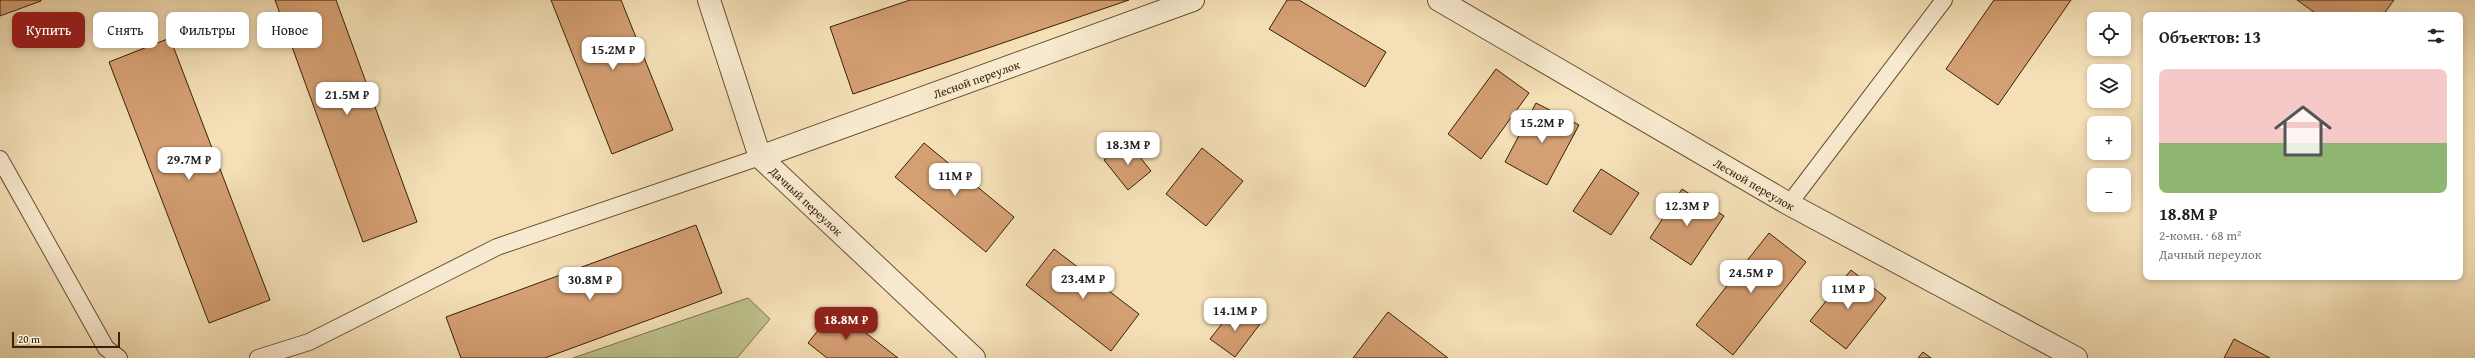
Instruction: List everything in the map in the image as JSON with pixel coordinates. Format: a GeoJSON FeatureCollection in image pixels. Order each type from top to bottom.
{"type":"FeatureCollection","features":[{"type":"Feature","properties":{"kind":"street","name":"Дачный переулок"},"geometry":{"type":"LineString","coordinates":[[709,0],[760,157],[974,358]]}},
{"type":"Feature","properties":{"kind":"street","name":"Лесной переулок"},"geometry":{"type":"LineString","coordinates":[[760,157],[1193,0]]}},
{"type":"Feature","properties":{"kind":"street","name":"Лесной переулок"},"geometry":{"type":"LineString","coordinates":[[1439,0],[1789,204],[2076,358]]}},
{"type":"Feature","properties":{"kind":"lane"},"geometry":{"type":"LineString","coordinates":[[1789,204],[1944,0]]}},
{"type":"Feature","properties":{"kind":"lane"},"geometry":{"type":"LineString","coordinates":[[258,358],[309,342],[497,247],[760,157]]}},
{"type":"Feature","properties":{"kind":"lane"},"geometry":{"type":"LineString","coordinates":[[0,159],[106,348],[119,358]]}},
{"type":"Feature","properties":{"kind":"green space"},"geometry":{"type":"Polygon","coordinates":[[[748,298],[770,319],[737,358],[573,358],[748,298]]]}},
{"type":"Feature","properties":{"kind":"building"},"geometry":{"type":"Polygon","coordinates":[[[0,0],[41,0],[41,1],[0,16],[0,0]]]}},
{"type":"Feature","properties":{"kind":"building"},"geometry":{"type":"Polygon","coordinates":[[[275,0],[336,0],[417,222],[363,242],[292,48],[322,48],[322,12],[279,12],[275,0]]]}},
{"type":"Feature","properties":{"kind":"building"},"geometry":{"type":"Polygon","coordinates":[[[551,0],[621,0],[673,130],[612,154],[551,0]]]}},
{"type":"Feature","properties":{"kind":"building"},"geometry":{"type":"Polygon","coordinates":[[[910,0],[1129,0],[853,94],[830,27],[910,0]]]}},
{"type":"Feature","properties":{"kind":"building"},"geometry":{"type":"Polygon","coordinates":[[[1287,0],[1299,0],[1386,52],[1365,87],[1269,29],[1287,0]]]}},
{"type":"Feature","properties":{"kind":"building"},"geometry":{"type":"Polygon","coordinates":[[[1994,0],[2071,0],[1998,105],[1946,69],[1994,0]]]}},
{"type":"Feature","properties":{"kind":"building"},"geometry":{"type":"Polygon","coordinates":[[[2297,0],[2394,0],[2385,12],[2314,12],[2297,0]]]}},
{"type":"Feature","properties":{"kind":"building"},"geometry":{"type":"Polygon","coordinates":[[[166,40],[166,48],[174,48],[270,300],[209,323],[109,62],[145,48],[158,48],[158,43],[166,40]]]}},
{"type":"Feature","properties":{"kind":"building"},"geometry":{"type":"Polygon","coordinates":[[[1496,69],[1529,93],[1481,159],[1448,134],[1496,69]]]}},
{"type":"Feature","properties":{"kind":"building"},"geometry":{"type":"Polygon","coordinates":[[[1536,103],[1579,125],[1547,185],[1505,162],[1536,103]]]}},
{"type":"Feature","properties":{"kind":"building"},"geometry":{"type":"Polygon","coordinates":[[[1127,141],[1151,171],[1128,190],[1104,160],[1127,141]]]}},
{"type":"Feature","properties":{"kind":"building"},"geometry":{"type":"Polygon","coordinates":[[[924,143],[1014,217],[986,252],[895,177],[924,143]]]}},
{"type":"Feature","properties":{"kind":"building"},"geometry":{"type":"Polygon","coordinates":[[[1202,148],[1243,181],[1206,226],[1166,194],[1202,148]]]}},
{"type":"Feature","properties":{"kind":"building"},"geometry":{"type":"Polygon","coordinates":[[[1601,169],[1639,193],[1611,235],[1573,211],[1601,169]]]}},
{"type":"Feature","properties":{"kind":"building"},"geometry":{"type":"Polygon","coordinates":[[[1682,189],[1724,216],[1691,265],[1650,238],[1682,189]]]}},
{"type":"Feature","properties":{"kind":"building"},"geometry":{"type":"Polygon","coordinates":[[[696,225],[722,293],[545,358],[461,358],[446,317],[696,225]]]}},
{"type":"Feature","properties":{"kind":"building"},"geometry":{"type":"Polygon","coordinates":[[[1769,233],[1806,262],[1733,355],[1696,325],[1769,233]]]}},
{"type":"Feature","properties":{"kind":"building"},"geometry":{"type":"Polygon","coordinates":[[[1054,249],[1139,314],[1111,351],[1026,285],[1054,249]]]}},
{"type":"Feature","properties":{"kind":"building"},"geometry":{"type":"Polygon","coordinates":[[[1851,270],[1886,298],[1846,349],[1810,321],[1851,270]]]}},
{"type":"Feature","properties":{"kind":"building"},"geometry":{"type":"Polygon","coordinates":[[[1236,306],[1260,324],[1235,357],[1210,339],[1236,306]]]}},
{"type":"Feature","properties":{"kind":"building"},"geometry":{"type":"Polygon","coordinates":[[[835,309],[898,358],[827,358],[808,343],[835,309]]]}},
{"type":"Feature","properties":{"kind":"building"},"geometry":{"type":"Polygon","coordinates":[[[1388,312],[1448,358],[1353,358],[1388,312]]]}},
{"type":"Feature","properties":{"kind":"building"},"geometry":{"type":"Polygon","coordinates":[[[2234,339],[2270,358],[2224,358],[2234,339]]]}},
{"type":"Feature","properties":{"kind":"building"},"geometry":{"type":"Polygon","coordinates":[[[1923,352],[1931,358],[1918,358],[1923,352]]]}}]}
